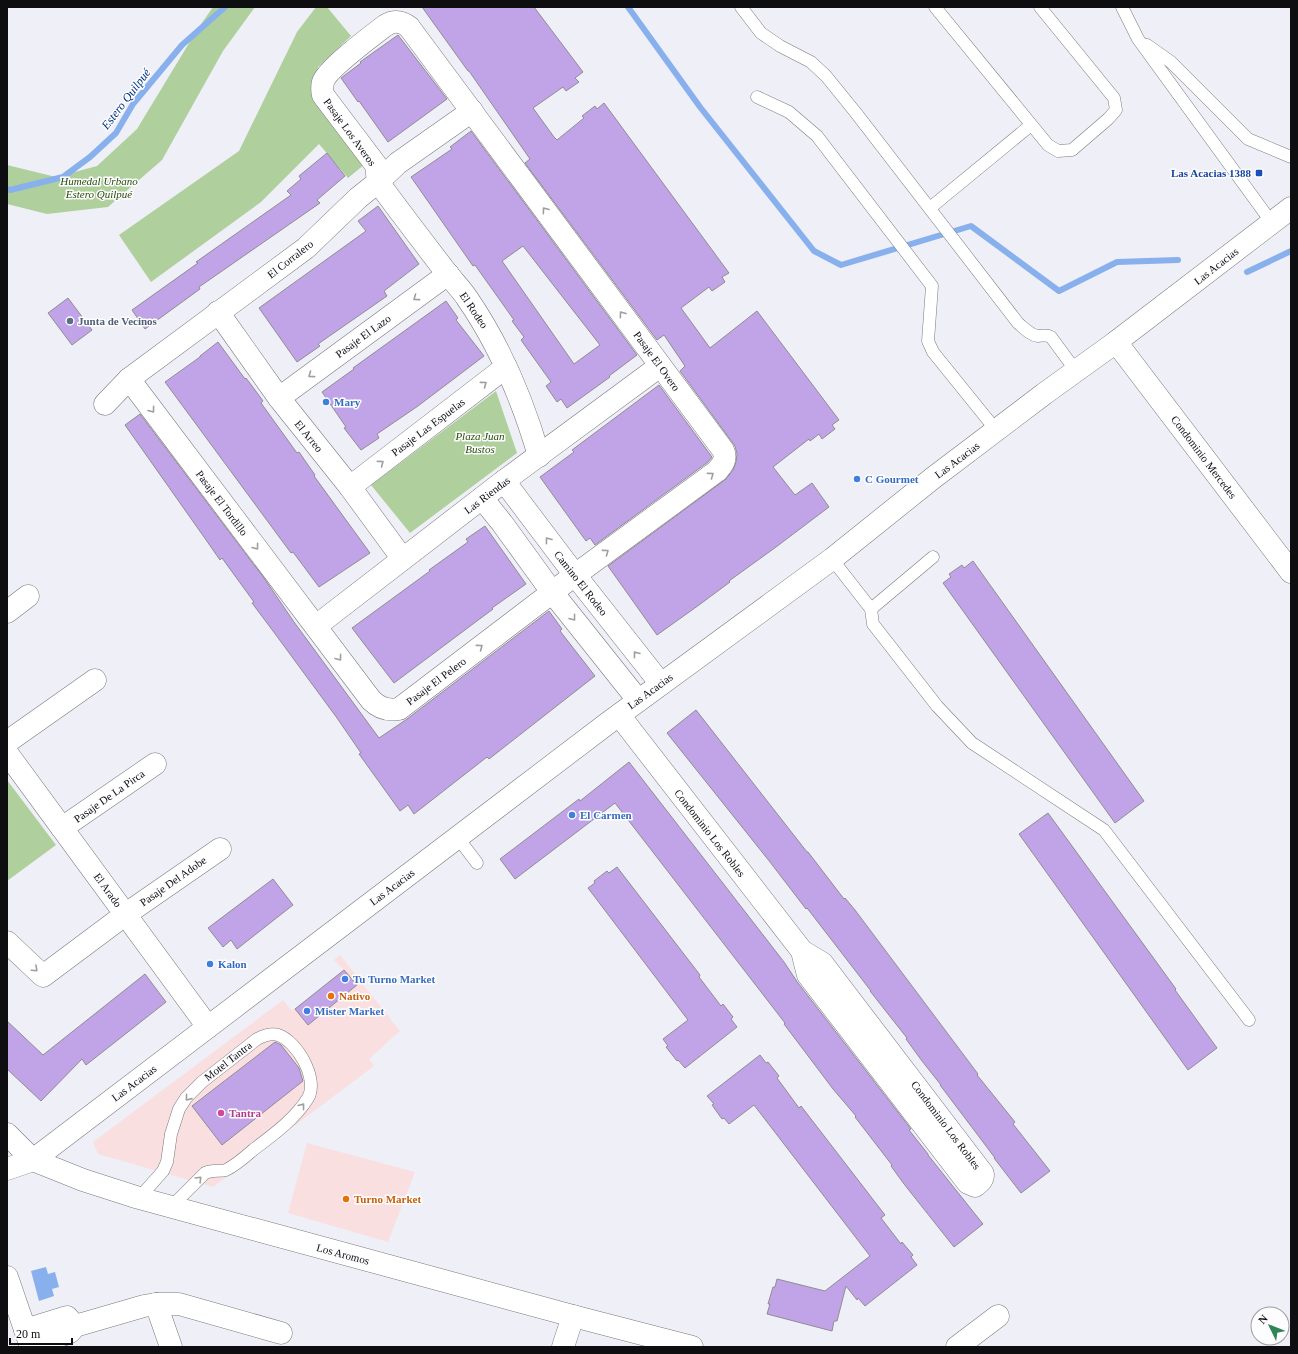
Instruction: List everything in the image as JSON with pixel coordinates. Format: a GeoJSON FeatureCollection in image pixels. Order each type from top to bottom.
{"type":"FeatureCollection","features":[{"type":"Feature","properties":{"kind":"street","name":"Pasaje Los Averos"},"geometry":{"type":"LineString","coordinates":[[378,182],[376,165],[323,95],[322,89],[323,82],[328,74],[386,25],[398,21],[404,23],[409,28],[472,111]]}},
{"type":"Feature","properties":{"kind":"street","name":"El Corralero"},"geometry":{"type":"LineString","coordinates":[[105,404],[128,379],[306,248],[358,198],[398,163],[472,111]]}},
{"type":"Feature","properties":{"kind":"street","name":"Pasaje El Overo"},"geometry":{"type":"LineString","coordinates":[[472,111],[725,454],[725,459],[717,471],[552,592]]}},
{"type":"Feature","properties":{"kind":"street","name":"El Rodeo"},"geometry":{"type":"LineString","coordinates":[[378,182],[467,298],[494,341],[530,428],[539,456]]}},
{"type":"Feature","properties":{"kind":"street","name":"Las Acacias"},"geometry":{"type":"LineString","coordinates":[[7,1169],[33,1160],[638,700],[832,559],[933,478],[1044,394],[1116,342],[1291,208]]}},
{"type":"Feature","properties":{"kind":"street","name":"Pasaje El Lazo"},"geometry":{"type":"LineString","coordinates":[[279,398],[448,274]]}},
{"type":"Feature","properties":{"kind":"street","name":"El Arreo"},"geometry":{"type":"LineString","coordinates":[[218,312],[279,398],[350,487],[402,558]]}},
{"type":"Feature","properties":{"kind":"street","name":"Condominio Mercedes"},"geometry":{"type":"LineString","coordinates":[[1116,342],[1291,572]]}},
{"type":"Feature","properties":{"kind":"street","name":"Las Riendas"},"geometry":{"type":"LineString","coordinates":[[316,626],[402,558],[660,366]]}},
{"type":"Feature","properties":{"kind":"street","name":"Pasaje Las Espuelas"},"geometry":{"type":"LineString","coordinates":[[350,487],[506,367]]}},
{"type":"Feature","properties":{"kind":"street","name":"Pasaje El Tordillo"},"geometry":{"type":"LineString","coordinates":[[128,379],[316,626]]}},
{"type":"Feature","properties":{"kind":"street","name":"Camino El Rodeo"},"geometry":{"type":"LineString","coordinates":[[504,481],[575,575],[661,684]]}},
{"type":"Feature","properties":{"kind":"street"},"geometry":{"type":"LineString","coordinates":[[482,498],[552,592],[638,700]]}},
{"type":"Feature","properties":{"kind":"street","name":"Pasaje El Pelero"},"geometry":{"type":"LineString","coordinates":[[316,626],[371,700],[377,706],[391,710],[399,709],[552,592]]}},
{"type":"Feature","properties":{"kind":"street"},"geometry":{"type":"LineString","coordinates":[[7,612],[28,596]]}},
{"type":"Feature","properties":{"kind":"street"},"geometry":{"type":"LineString","coordinates":[[7,752],[95,680]]}},
{"type":"Feature","properties":{"kind":"street","name":"Condominio Los Robles"},"geometry":{"type":"LineString","coordinates":[[619,715],[802,952],[808,975],[968,1183],[975,1186],[981,1182],[983,1174],[822,963],[802,952]]}},
{"type":"Feature","properties":{"kind":"street","name":"El Arado"},"geometry":{"type":"LineString","coordinates":[[7,752],[208,1026]]}},
{"type":"Feature","properties":{"kind":"street","name":"Pasaje De La Pirca"},"geometry":{"type":"LineString","coordinates":[[62,828],[155,764]]}},
{"type":"Feature","properties":{"kind":"street","name":"Pasaje Del Adobe"},"geometry":{"type":"LineString","coordinates":[[7,942],[43,976],[126,914],[220,849]]}},
{"type":"Feature","properties":{"kind":"street","name":"Los Aromos"},"geometry":{"type":"LineString","coordinates":[[7,1134],[33,1160],[83,1180],[139,1198],[692,1347]]}},
{"type":"Feature","properties":{"kind":"street"},"geometry":{"type":"LineString","coordinates":[[7,1277],[29,1341],[67,1317],[75,1326],[144,1306],[156,1304],[179,1304],[281,1332]]}},
{"type":"Feature","properties":{"kind":"street"},"geometry":{"type":"LineString","coordinates":[[156,1304],[171,1347]]}},
{"type":"Feature","properties":{"kind":"street"},"geometry":{"type":"LineString","coordinates":[[563,1347],[573,1316]]}},
{"type":"Feature","properties":{"kind":"street"},"geometry":{"type":"LineString","coordinates":[[956,1347],[998,1316]]}},
{"type":"Feature","properties":{"kind":"lane"},"geometry":{"type":"LineString","coordinates":[[741,7],[761,33],[780,46],[811,62],[826,76],[1018,323],[1029,333],[1036,336],[1048,335],[1051,337],[1076,371]]}},
{"type":"Feature","properties":{"kind":"lane"},"geometry":{"type":"LineString","coordinates":[[935,7],[1048,145],[1058,151],[1072,150],[1108,119],[1116,110],[1114,98],[1040,7]]}},
{"type":"Feature","properties":{"kind":"lane"},"geometry":{"type":"LineString","coordinates":[[1122,7],[1138,39],[1272,223]]}},
{"type":"Feature","properties":{"kind":"lane"},"geometry":{"type":"LineString","coordinates":[[1138,39],[1171,62],[1248,139],[1291,157]]}},
{"type":"Feature","properties":{"kind":"lane"},"geometry":{"type":"LineString","coordinates":[[757,97],[789,112],[817,136],[932,286],[928,341],[933,352],[996,430]]}},
{"type":"Feature","properties":{"kind":"lane"},"geometry":{"type":"LineString","coordinates":[[930,208],[1031,125]]}},
{"type":"Feature","properties":{"kind":"lane"},"geometry":{"type":"LineString","coordinates":[[871,609],[933,557]]}},
{"type":"Feature","properties":{"kind":"lane"},"geometry":{"type":"LineString","coordinates":[[832,559],[871,609],[873,624],[937,706],[972,742],[1104,830],[1249,1020]]}},
{"type":"Feature","properties":{"kind":"lane"},"geometry":{"type":"LineString","coordinates":[[458,838],[477,863]]}},
{"type":"Feature","properties":{"kind":"lane","name":"Motel Tantra"},"geometry":{"type":"LineString","coordinates":[[139,1198],[163,1171],[167,1162],[171,1134],[179,1109],[186,1098],[202,1082],[257,1038],[278,1034],[290,1042],[301,1054],[312,1081],[309,1096],[301,1108],[289,1120],[236,1164],[224,1170],[212,1170],[205,1173],[172,1207]]}},
{"type":"Feature","properties":{"kind":"shaded area","name":"Tantra"},"geometry":{"type":"Polygon","coordinates":[[[340,955],[400,1031],[369,1059],[374,1066],[213,1187],[98,1154],[93,1142],[283,1000],[292,1011],[344,970],[334,960],[340,955]]]}},
{"type":"Feature","properties":{"kind":"shaded area"},"geometry":{"type":"Polygon","coordinates":[[[307,1143],[415,1172],[388,1242],[288,1213],[307,1143]]]}},
{"type":"Feature","properties":{"kind":"green space","name":"Humedal Urbano Estero Quilpué"},"geometry":{"type":"Polygon","coordinates":[[[213,7],[255,7],[223,51],[162,160],[108,207],[47,214],[7,204],[7,165],[56,177],[97,166],[137,129],[197,30],[213,7]]]}},
{"type":"Feature","properties":{"kind":"green space"},"geometry":{"type":"Polygon","coordinates":[[[316,7],[327,7],[351,36],[318,67],[315,95],[365,164],[348,178],[319,144],[261,202],[151,282],[119,235],[239,151],[297,32],[316,7]]]}},
{"type":"Feature","properties":{"kind":"green space","name":"Plaza Juan Bustos"},"geometry":{"type":"Polygon","coordinates":[[[496,391],[517,453],[410,533],[371,485],[496,391]]]}},
{"type":"Feature","properties":{"kind":"green space"},"geometry":{"type":"Polygon","coordinates":[[[7,780],[56,845],[7,881],[7,780]]]}},
{"type":"Feature","properties":{"kind":"water"},"geometry":{"type":"Polygon","coordinates":[[[46,1267],[48,1274],[55,1272],[59,1287],[52,1289],[54,1296],[39,1301],[31,1271],[46,1267]]]}},
{"type":"Feature","properties":{"kind":"building"},"geometry":{"type":"Polygon","coordinates":[[[422,7],[534,7],[583,72],[575,78],[579,82],[566,91],[563,87],[533,108],[554,137],[557,140],[584,118],[582,116],[595,106],[597,109],[604,103],[729,273],[722,277],[725,282],[712,291],[709,287],[681,308],[710,348],[757,311],[839,420],[832,425],[835,429],[822,439],[819,434],[810,441],[809,439],[773,467],[795,495],[812,483],[829,507],[657,635],[608,566],[726,479],[733,470],[736,462],[737,454],[735,446],[680,371],[685,366],[664,335],[657,340],[525,163],[530,159],[469,71],[422,7]]]}},
{"type":"Feature","properties":{"kind":"building"},"geometry":{"type":"Polygon","coordinates":[[[398,35],[447,99],[388,142],[341,78],[361,63],[360,62],[398,35]]]}},
{"type":"Feature","properties":{"kind":"building"},"geometry":{"type":"Polygon","coordinates":[[[471,131],[637,355],[609,376],[610,377],[567,408],[561,399],[557,402],[546,386],[551,382],[521,340],[524,337],[512,321],[514,320],[475,265],[473,266],[411,177],[452,149],[450,147],[471,131]],[[523,246],[502,261],[574,364],[600,345],[523,246]]]}},
{"type":"Feature","properties":{"kind":"building"},"geometry":{"type":"Polygon","coordinates":[[[327,153],[345,176],[317,200],[320,203],[199,287],[200,289],[145,329],[132,310],[198,263],[196,262],[291,195],[287,191],[301,179],[299,176],[327,153]]]}},
{"type":"Feature","properties":{"kind":"building"},"geometry":{"type":"Polygon","coordinates":[[[378,206],[419,264],[384,291],[387,296],[318,344],[320,346],[297,362],[259,308],[366,231],[358,221],[378,206]]]}},
{"type":"Feature","properties":{"kind":"building","name":"Junta de Vecinos"},"geometry":{"type":"Polygon","coordinates":[[[68,298],[92,330],[72,345],[48,313],[68,298]]]}},
{"type":"Feature","properties":{"kind":"building"},"geometry":{"type":"Polygon","coordinates":[[[446,301],[458,318],[456,320],[484,356],[418,406],[377,434],[379,438],[361,450],[344,428],[346,427],[322,392],[446,301]]]}},
{"type":"Feature","properties":{"kind":"building"},"geometry":{"type":"Polygon","coordinates":[[[218,342],[263,401],[261,403],[297,453],[299,452],[315,475],[314,476],[370,553],[319,587],[293,552],[291,553],[165,382],[218,342]]]}},
{"type":"Feature","properties":{"kind":"building"},"geometry":{"type":"Polygon","coordinates":[[[659,385],[712,457],[708,462],[595,545],[590,538],[586,541],[540,477],[574,452],[572,450],[659,385]]]}},
{"type":"Feature","properties":{"kind":"building"},"geometry":{"type":"Polygon","coordinates":[[[140,414],[264,578],[294,622],[379,738],[407,719],[549,611],[562,629],[560,631],[595,676],[489,759],[487,757],[414,814],[408,805],[400,811],[359,754],[361,753],[337,718],[252,603],[254,602],[222,558],[220,560],[125,425],[140,414]]]}},
{"type":"Feature","properties":{"kind":"building"},"geometry":{"type":"Polygon","coordinates":[[[485,526],[526,584],[394,683],[352,628],[468,542],[466,539],[485,526]]]}},
{"type":"Feature","properties":{"kind":"building"},"geometry":{"type":"Polygon","coordinates":[[[973,561],[1144,801],[1115,823],[943,583],[951,577],[949,574],[962,565],[964,568],[973,561]]]}},
{"type":"Feature","properties":{"kind":"building"},"geometry":{"type":"Polygon","coordinates":[[[696,710],[844,899],[845,898],[855,910],[978,1074],[977,1075],[1015,1122],[1013,1124],[1050,1171],[1021,1193],[871,991],[807,908],[806,909],[667,733],[696,710]]]}},
{"type":"Feature","properties":{"kind":"building"},"geometry":{"type":"Polygon","coordinates":[[[629,762],[784,962],[798,983],[911,1129],[909,1130],[928,1155],[983,1224],[954,1247],[904,1184],[891,1166],[892,1165],[855,1117],[856,1116],[833,1089],[784,1024],[785,1023],[615,803],[515,879],[500,859],[579,799],[580,801],[629,762]]]}},
{"type":"Feature","properties":{"kind":"building"},"geometry":{"type":"Polygon","coordinates":[[[1048,813],[1217,1048],[1188,1070],[1019,834],[1048,813]]]}},
{"type":"Feature","properties":{"kind":"building"},"geometry":{"type":"Polygon","coordinates":[[[617,867],[700,975],[699,977],[721,1006],[723,1004],[733,1017],[731,1019],[737,1027],[685,1068],[678,1060],[677,1061],[666,1047],[668,1046],[663,1039],[688,1020],[588,888],[595,883],[594,881],[607,871],[609,873],[617,867]]]}},
{"type":"Feature","properties":{"kind":"building"},"geometry":{"type":"Polygon","coordinates":[[[273,879],[293,905],[237,949],[231,940],[223,947],[208,928],[273,879]]]}},
{"type":"Feature","properties":{"kind":"building"},"geometry":{"type":"Polygon","coordinates":[[[344,970],[357,985],[308,1025],[295,1009],[344,970]]]}},
{"type":"Feature","properties":{"kind":"building"},"geometry":{"type":"Polygon","coordinates":[[[145,974],[166,1002],[86,1065],[82,1059],[41,1101],[7,1069],[7,1021],[43,1055],[145,974]]]}},
{"type":"Feature","properties":{"kind":"building"},"geometry":{"type":"Polygon","coordinates":[[[275,1042],[281,1045],[299,1068],[303,1081],[222,1145],[192,1106],[275,1042]]]}},
{"type":"Feature","properties":{"kind":"building"},"geometry":{"type":"Polygon","coordinates":[[[760,1055],[766,1063],[768,1062],[779,1076],[777,1078],[799,1108],[801,1106],[885,1215],[881,1218],[901,1244],[902,1242],[913,1255],[911,1257],[917,1265],[865,1306],[858,1298],[857,1300],[846,1286],[837,1321],[834,1321],[832,1331],[767,1314],[770,1304],[768,1304],[777,1279],[825,1291],[870,1256],[754,1105],[729,1124],[724,1118],[722,1119],[712,1105],[714,1104],[707,1096],[760,1055]]]}},
{"type":"Feature","properties":{"kind":"waterway","name":"Estero Quilpué"},"geometry":{"type":"LineString","coordinates":[[7,189],[10,190],[63,177],[90,157],[116,133],[133,104],[182,45],[225,7]]}},
{"type":"Feature","properties":{"kind":"waterway"},"geometry":{"type":"LineString","coordinates":[[628,7],[700,107],[814,251],[841,265],[971,226],[1059,291],[1117,262],[1178,260]]}},
{"type":"Feature","properties":{"kind":"waterway"},"geometry":{"type":"LineString","coordinates":[[1247,272],[1291,251]]}},
{"type":"Feature","properties":{"kind":"place","name":"Las Acacias 1388"},"geometry":{"type":"Point","coordinates":[1259,173]}},
{"type":"Feature","properties":{"kind":"place","name":"Junta de Vecinos"},"geometry":{"type":"Point","coordinates":[70,321]}},
{"type":"Feature","properties":{"kind":"place","name":"Mary"},"geometry":{"type":"Point","coordinates":[326,402]}},
{"type":"Feature","properties":{"kind":"place","name":"C Gourmet"},"geometry":{"type":"Point","coordinates":[857,479]}},
{"type":"Feature","properties":{"kind":"place","name":"El Carmen"},"geometry":{"type":"Point","coordinates":[572,815]}},
{"type":"Feature","properties":{"kind":"place","name":"Kalon"},"geometry":{"type":"Point","coordinates":[210,964]}},
{"type":"Feature","properties":{"kind":"place","name":"Tu Turno Market"},"geometry":{"type":"Point","coordinates":[345,979]}},
{"type":"Feature","properties":{"kind":"place","name":"Nativo"},"geometry":{"type":"Point","coordinates":[331,996]}},
{"type":"Feature","properties":{"kind":"place","name":"Mister Market"},"geometry":{"type":"Point","coordinates":[307,1011]}},
{"type":"Feature","properties":{"kind":"place","name":"Tantra"},"geometry":{"type":"Point","coordinates":[221,1113]}},
{"type":"Feature","properties":{"kind":"place","name":"Turno Market"},"geometry":{"type":"Point","coordinates":[346,1199]}}]}
